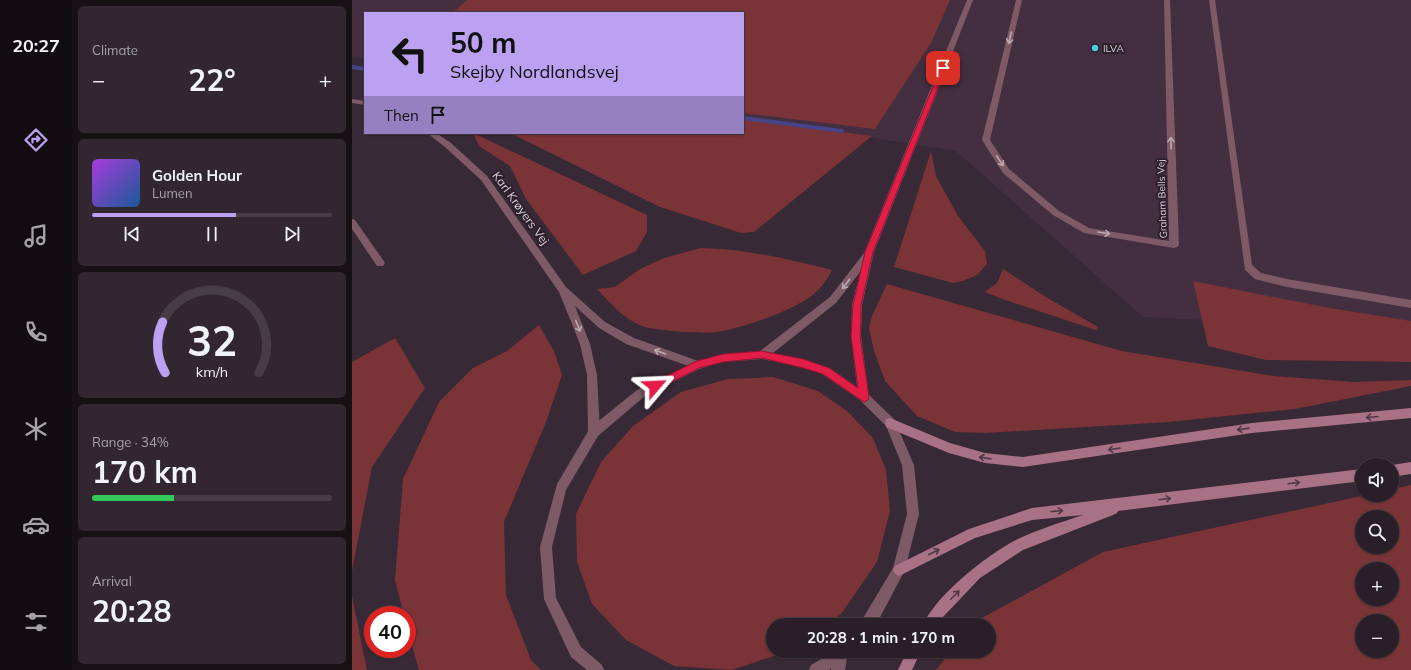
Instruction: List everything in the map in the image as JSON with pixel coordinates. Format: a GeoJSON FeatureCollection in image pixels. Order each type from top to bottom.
{"type":"FeatureCollection","features":[{"type":"Feature","properties":{"kind":"main road"},"geometry":{"type":"LineString","coordinates":[[890,423],[948,448],[985,458],[1023,462],[1252,428],[1411,413]]}},
{"type":"Feature","properties":{"kind":"main road"},"geometry":{"type":"LineString","coordinates":[[1399,470],[1411,468]]}},
{"type":"Feature","properties":{"kind":"main road"},"geometry":{"type":"LineString","coordinates":[[899,570],[973,533],[1032,514],[1355,476]]}},
{"type":"Feature","properties":{"kind":"main road"},"geometry":{"type":"LineString","coordinates":[[934,618],[938,612],[976,574],[1019,545],[1126,504]]}},
{"type":"Feature","properties":{"kind":"main road"},"geometry":{"type":"LineString","coordinates":[[905,670],[911,658]]}},
{"type":"Feature","properties":{"kind":"street"},"geometry":{"type":"LineString","coordinates":[[864,397],[856,336],[856,320],[857,305],[869,252],[970,0]]}},
{"type":"Feature","properties":{"kind":"street","name":"Graham Bells Vej"},"geometry":{"type":"LineString","coordinates":[[1019,0],[986,140],[1006,171],[1056,213],[1074,224],[1087,231],[1174,245],[1167,0]]}},
{"type":"Feature","properties":{"kind":"street"},"geometry":{"type":"LineString","coordinates":[[1212,0],[1248,267],[1258,276],[1287,283],[1411,304]]}},
{"type":"Feature","properties":{"kind":"street"},"geometry":{"type":"LineString","coordinates":[[352,101],[364,103]]}},
{"type":"Feature","properties":{"kind":"street","name":"Karl Krøyers Vej"},"geometry":{"type":"LineString","coordinates":[[432,134],[448,145],[484,178],[563,290],[602,325],[630,341],[697,365]]}},
{"type":"Feature","properties":{"kind":"street"},"geometry":{"type":"LineString","coordinates":[[352,222],[380,263]]}},
{"type":"Feature","properties":{"kind":"street"},"geometry":{"type":"LineString","coordinates":[[762,354],[833,300],[869,252]]}},
{"type":"Feature","properties":{"kind":"street","name":"Karl Krøyers Vej"},"geometry":{"type":"LineString","coordinates":[[563,290],[585,344],[592,375],[594,432]]}},
{"type":"Feature","properties":{"kind":"street"},"geometry":{"type":"LineString","coordinates":[[596,670],[576,652],[550,599],[546,547],[561,488],[594,432],[641,393],[697,365],[723,358],[762,354],[826,371],[864,397],[890,423],[908,465],[913,514],[899,570],[872,618]]}},
{"type":"Feature","properties":{"kind":"street"},"geometry":{"type":"LineString","coordinates":[[816,670],[835,658]]}},
{"type":"Feature","properties":{"kind":"street"},"geometry":{"type":"LineString","coordinates":[[838,670],[842,658]]}},
{"type":"Feature","properties":{"kind":"shaded area"},"geometry":{"type":"Polygon","coordinates":[[[352,0],[1411,0],[1411,330],[1143,317],[956,151],[744,117],[744,12],[364,12],[364,58],[352,56],[352,0]]]}},
{"type":"Feature","properties":{"kind":"shaded area"},"geometry":{"type":"Polygon","coordinates":[[[467,0],[950,0],[931,43],[875,129],[744,113],[744,12],[453,12],[467,0]]]}},
{"type":"Feature","properties":{"kind":"shaded area"},"geometry":{"type":"Polygon","coordinates":[[[744,119],[872,136],[754,232],[741,233],[660,207],[512,134],[744,134],[744,119]]]}},
{"type":"Feature","properties":{"kind":"shaded area"},"geometry":{"type":"Polygon","coordinates":[[[473,134],[647,215],[647,232],[636,251],[583,275],[526,199],[510,166],[479,146],[473,134]]]}},
{"type":"Feature","properties":{"kind":"shaded area"},"geometry":{"type":"Polygon","coordinates":[[[931,151],[936,176],[958,216],[985,251],[987,264],[977,275],[963,281],[953,283],[894,267],[931,151]]]}},
{"type":"Feature","properties":{"kind":"shaded area"},"geometry":{"type":"Polygon","coordinates":[[[701,248],[751,252],[832,270],[818,290],[797,305],[764,319],[718,332],[680,332],[642,326],[623,315],[597,289],[615,287],[640,269],[664,258],[701,248]]]}},
{"type":"Feature","properties":{"kind":"shaded area"},"geometry":{"type":"Polygon","coordinates":[[[1003,269],[1046,297],[1098,327],[1096,330],[985,292],[997,283],[1003,269]]]}},
{"type":"Feature","properties":{"kind":"shaded area"},"geometry":{"type":"Polygon","coordinates":[[[1193,281],[1324,307],[1411,321],[1411,362],[1266,360],[1208,346],[1193,281]]]}},
{"type":"Feature","properties":{"kind":"shaded area"},"geometry":{"type":"Polygon","coordinates":[[[887,284],[1122,351],[1273,376],[1354,382],[1411,380],[1411,386],[1295,409],[1169,422],[986,433],[955,432],[917,416],[885,381],[874,351],[869,328],[872,316],[887,284]]]}},
{"type":"Feature","properties":{"kind":"shaded area"},"geometry":{"type":"Polygon","coordinates":[[[539,325],[554,351],[562,375],[546,422],[504,522],[506,595],[531,660],[541,670],[419,670],[416,658],[416,606],[402,606],[395,580],[403,479],[439,402],[473,368],[507,351],[539,325]]]}},
{"type":"Feature","properties":{"kind":"shaded area"},"geometry":{"type":"Polygon","coordinates":[[[395,338],[425,388],[372,467],[352,571],[352,362],[395,338]]]}},
{"type":"Feature","properties":{"kind":"shaded area"},"geometry":{"type":"Polygon","coordinates":[[[773,377],[818,391],[847,411],[873,438],[886,470],[890,511],[877,562],[841,614],[836,618],[766,618],[766,658],[768,658],[732,670],[674,666],[626,640],[592,604],[577,562],[576,514],[601,462],[633,426],[681,392],[728,379],[773,377]]]}},
{"type":"Feature","properties":{"kind":"shaded area"},"geometry":{"type":"Polygon","coordinates":[[[1411,485],[1411,670],[936,670],[945,658],[996,658],[996,618],[982,618],[1103,552],[1355,497],[1355,502],[1399,502],[1399,488],[1411,485]]]}},
{"type":"Feature","properties":{"kind":"shaded area"},"geometry":{"type":"Polygon","coordinates":[[[352,596],[367,670],[352,670],[352,596]]]}},
{"type":"Feature","properties":{"kind":"waterway"},"geometry":{"type":"LineString","coordinates":[[352,67],[364,69]]}},
{"type":"Feature","properties":{"kind":"waterway"},"geometry":{"type":"LineString","coordinates":[[744,118],[842,131]]}},
{"type":"Feature","properties":{"kind":"place","name":"ILVA"},"geometry":{"type":"Point","coordinates":[1095,48]}},
{"type":"Feature","properties":{"kind":"route"},"geometry":{"type":"LineString","coordinates":[[655,386],[697,365],[723,358],[762,354],[826,371],[864,397],[856,336],[856,320],[857,305],[869,252],[943,68]]}}]}
